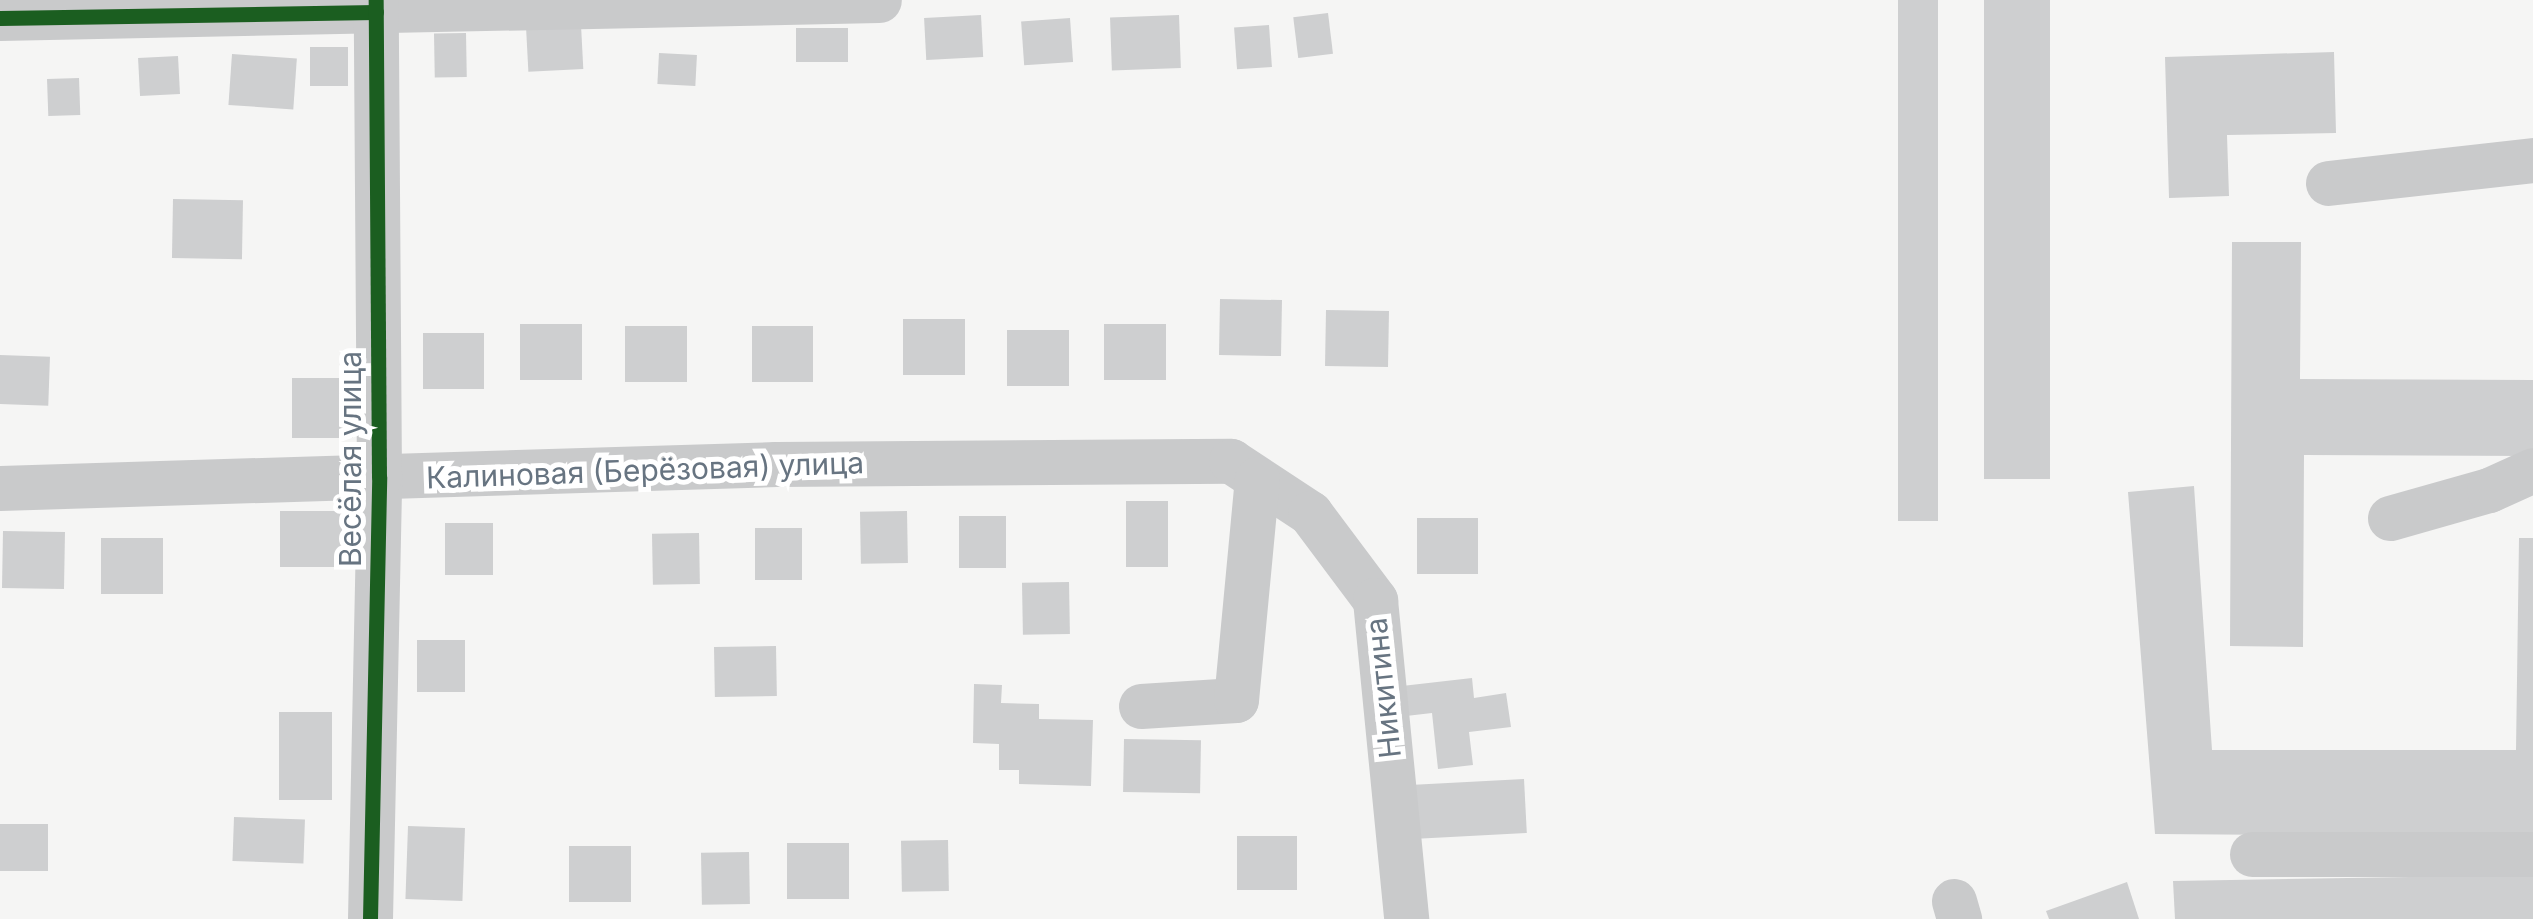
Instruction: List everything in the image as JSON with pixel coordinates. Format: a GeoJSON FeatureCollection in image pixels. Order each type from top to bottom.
{"type":"FeatureCollection","features":[{"type":"Feature","properties":{"kind":"street"},"geometry":{"type":"LineString","coordinates":[[0,18],[376,6],[880,0]]}},
{"type":"Feature","properties":{"kind":"street","name":"Весёлая улица"},"geometry":{"type":"LineString","coordinates":[[370,919],[379,477],[376,6]]}},
{"type":"Feature","properties":{"kind":"street"},"geometry":{"type":"LineString","coordinates":[[2328,183],[2533,160]]}},
{"type":"Feature","properties":{"kind":"street","name":"Калиновая (Берёзовая) улица"},"geometry":{"type":"LineString","coordinates":[[0,488],[776,464],[1244,470]]}},
{"type":"Feature","properties":{"kind":"street"},"geometry":{"type":"LineString","coordinates":[[1141,706],[1236,700],[1244,470]]}},
{"type":"Feature","properties":{"kind":"street","name":"Никитина"},"geometry":{"type":"LineString","coordinates":[[1244,470],[1310,513],[1375,600],[1406,919]]}},
{"type":"Feature","properties":{"kind":"street"},"geometry":{"type":"LineString","coordinates":[[2390,518],[2489,490],[2533,470]]}},
{"type":"Feature","properties":{"kind":"street"},"geometry":{"type":"LineString","coordinates":[[2252,854],[2533,854]]}},
{"type":"Feature","properties":{"kind":"building"},"geometry":{"type":"Polygon","coordinates":[[[1898,0],[1938,0],[1938,521],[1898,521],[1898,0]]]}},
{"type":"Feature","properties":{"kind":"building"},"geometry":{"type":"Polygon","coordinates":[[[1984,0],[2050,0],[2050,479],[1984,479],[1984,0]]]}},
{"type":"Feature","properties":{"kind":"building"},"geometry":{"type":"Polygon","coordinates":[[[1328,13],[1333,54],[1298,58],[1293,17],[1328,13]]]}},
{"type":"Feature","properties":{"kind":"building"},"geometry":{"type":"Polygon","coordinates":[[[981,15],[983,57],[926,60],[924,18],[981,15]]]}},
{"type":"Feature","properties":{"kind":"building"},"geometry":{"type":"Polygon","coordinates":[[[1179,15],[1181,68],[1112,70],[1110,17],[1179,15]]]}},
{"type":"Feature","properties":{"kind":"building"},"geometry":{"type":"Polygon","coordinates":[[[1070,18],[1073,62],[1024,65],[1021,21],[1070,18]]]}},
{"type":"Feature","properties":{"kind":"building"},"geometry":{"type":"Polygon","coordinates":[[[581,25],[583,69],[528,72],[526,28],[581,25]]]}},
{"type":"Feature","properties":{"kind":"building"},"geometry":{"type":"Polygon","coordinates":[[[1269,25],[1272,67],[1237,69],[1234,27],[1269,25]]]}},
{"type":"Feature","properties":{"kind":"building"},"geometry":{"type":"Polygon","coordinates":[[[796,28],[848,28],[848,62],[796,62],[796,28]]]}},
{"type":"Feature","properties":{"kind":"building"},"geometry":{"type":"Polygon","coordinates":[[[466,33],[467,77],[435,78],[434,34],[466,33]]]}},
{"type":"Feature","properties":{"kind":"building"},"geometry":{"type":"Polygon","coordinates":[[[310,47],[348,47],[348,86],[310,86],[310,47]]]}},
{"type":"Feature","properties":{"kind":"building"},"geometry":{"type":"Polygon","coordinates":[[[2334,52],[2336,133],[2227,135],[2229,196],[2169,198],[2165,57],[2334,52]]]}},
{"type":"Feature","properties":{"kind":"building"},"geometry":{"type":"Polygon","coordinates":[[[659,53],[697,55],[695,86],[657,84],[659,53]]]}},
{"type":"Feature","properties":{"kind":"building"},"geometry":{"type":"Polygon","coordinates":[[[232,54],[297,59],[293,109],[228,105],[232,54]]]}},
{"type":"Feature","properties":{"kind":"building"},"geometry":{"type":"Polygon","coordinates":[[[178,56],[180,94],[140,96],[138,58],[178,56]]]}},
{"type":"Feature","properties":{"kind":"building"},"geometry":{"type":"Polygon","coordinates":[[[79,78],[80,115],[48,116],[47,79],[79,78]]]}},
{"type":"Feature","properties":{"kind":"building"},"geometry":{"type":"Polygon","coordinates":[[[173,199],[243,200],[242,259],[172,258],[173,199]]]}},
{"type":"Feature","properties":{"kind":"building"},"geometry":{"type":"Polygon","coordinates":[[[2232,242],[2301,242],[2300,379],[2533,380],[2533,456],[2304,455],[2303,647],[2230,646],[2232,242]]]}},
{"type":"Feature","properties":{"kind":"building"},"geometry":{"type":"Polygon","coordinates":[[[1220,299],[1282,300],[1281,356],[1219,355],[1220,299]]]}},
{"type":"Feature","properties":{"kind":"building"},"geometry":{"type":"Polygon","coordinates":[[[1326,310],[1389,311],[1388,367],[1325,366],[1326,310]]]}},
{"type":"Feature","properties":{"kind":"building"},"geometry":{"type":"Polygon","coordinates":[[[903,319],[965,319],[965,375],[903,375],[903,319]]]}},
{"type":"Feature","properties":{"kind":"building"},"geometry":{"type":"Polygon","coordinates":[[[520,324],[582,324],[582,380],[520,380],[520,324]]]}},
{"type":"Feature","properties":{"kind":"building"},"geometry":{"type":"Polygon","coordinates":[[[1104,324],[1166,324],[1166,380],[1104,380],[1104,324]]]}},
{"type":"Feature","properties":{"kind":"building"},"geometry":{"type":"Polygon","coordinates":[[[625,326],[687,326],[687,382],[625,382],[625,326]]]}},
{"type":"Feature","properties":{"kind":"building"},"geometry":{"type":"Polygon","coordinates":[[[752,326],[813,326],[813,382],[752,382],[752,326]]]}},
{"type":"Feature","properties":{"kind":"building"},"geometry":{"type":"Polygon","coordinates":[[[1007,330],[1069,330],[1069,386],[1007,386],[1007,330]]]}},
{"type":"Feature","properties":{"kind":"building"},"geometry":{"type":"Polygon","coordinates":[[[423,333],[484,333],[484,389],[423,389],[423,333]]]}},
{"type":"Feature","properties":{"kind":"building"},"geometry":{"type":"Polygon","coordinates":[[[0,355],[50,357],[48,406],[0,404],[0,355]]]}},
{"type":"Feature","properties":{"kind":"building"},"geometry":{"type":"Polygon","coordinates":[[[292,378],[353,378],[353,438],[292,438],[292,378]]]}},
{"type":"Feature","properties":{"kind":"building"},"geometry":{"type":"Polygon","coordinates":[[[2194,486],[2212,750],[2516,750],[2519,538],[2533,538],[2533,837],[2155,834],[2128,492],[2194,486]]]}},
{"type":"Feature","properties":{"kind":"building"},"geometry":{"type":"Polygon","coordinates":[[[1126,501],[1168,501],[1168,567],[1126,567],[1126,501]]]}},
{"type":"Feature","properties":{"kind":"building"},"geometry":{"type":"Polygon","coordinates":[[[280,511],[342,511],[342,567],[280,567],[280,511]]]}},
{"type":"Feature","properties":{"kind":"building"},"geometry":{"type":"Polygon","coordinates":[[[907,511],[908,563],[861,564],[860,512],[907,511]]]}},
{"type":"Feature","properties":{"kind":"building"},"geometry":{"type":"Polygon","coordinates":[[[959,516],[1006,516],[1006,568],[959,568],[959,516]]]}},
{"type":"Feature","properties":{"kind":"building"},"geometry":{"type":"Polygon","coordinates":[[[1417,518],[1478,518],[1478,574],[1417,574],[1417,518]]]}},
{"type":"Feature","properties":{"kind":"building"},"geometry":{"type":"Polygon","coordinates":[[[445,523],[493,523],[493,575],[445,575],[445,523]]]}},
{"type":"Feature","properties":{"kind":"building"},"geometry":{"type":"Polygon","coordinates":[[[755,528],[802,528],[802,580],[755,580],[755,528]]]}},
{"type":"Feature","properties":{"kind":"building"},"geometry":{"type":"Polygon","coordinates":[[[3,531],[65,532],[64,589],[2,588],[3,531]]]}},
{"type":"Feature","properties":{"kind":"building"},"geometry":{"type":"Polygon","coordinates":[[[699,533],[700,584],[653,585],[652,534],[699,533]]]}},
{"type":"Feature","properties":{"kind":"building"},"geometry":{"type":"Polygon","coordinates":[[[101,538],[163,538],[163,594],[101,594],[101,538]]]}},
{"type":"Feature","properties":{"kind":"building"},"geometry":{"type":"Polygon","coordinates":[[[1069,582],[1070,634],[1023,635],[1022,583],[1069,582]]]}},
{"type":"Feature","properties":{"kind":"building"},"geometry":{"type":"Polygon","coordinates":[[[417,640],[465,640],[465,692],[417,692],[417,640]]]}},
{"type":"Feature","properties":{"kind":"building"},"geometry":{"type":"Polygon","coordinates":[[[776,646],[777,696],[715,697],[714,647],[776,646]]]}},
{"type":"Feature","properties":{"kind":"building"},"geometry":{"type":"Polygon","coordinates":[[[1472,678],[1474,698],[1506,693],[1511,727],[1469,732],[1473,765],[1438,769],[1432,713],[1406,716],[1402,686],[1472,678]]]}},
{"type":"Feature","properties":{"kind":"building"},"geometry":{"type":"Polygon","coordinates":[[[974,684],[1002,685],[1001,703],[1039,704],[1039,719],[1093,720],[1091,786],[1019,784],[1019,770],[999,770],[999,744],[973,743],[974,684]]]}},
{"type":"Feature","properties":{"kind":"building"},"geometry":{"type":"Polygon","coordinates":[[[279,712],[332,712],[332,800],[279,800],[279,712]]]}},
{"type":"Feature","properties":{"kind":"building"},"geometry":{"type":"Polygon","coordinates":[[[1124,739],[1201,740],[1200,793],[1123,792],[1124,739]]]}},
{"type":"Feature","properties":{"kind":"building"},"geometry":{"type":"Polygon","coordinates":[[[1524,779],[1527,833],[1408,839],[1405,785],[1524,779]]]}},
{"type":"Feature","properties":{"kind":"building"},"geometry":{"type":"Polygon","coordinates":[[[234,817],[305,819],[303,863],[232,861],[234,817]]]}},
{"type":"Feature","properties":{"kind":"building"},"geometry":{"type":"Polygon","coordinates":[[[0,824],[48,824],[48,871],[0,871],[0,824]]]}},
{"type":"Feature","properties":{"kind":"building"},"geometry":{"type":"Polygon","coordinates":[[[408,826],[465,828],[462,901],[405,899],[408,826]]]}},
{"type":"Feature","properties":{"kind":"building"},"geometry":{"type":"Polygon","coordinates":[[[1237,836],[1297,836],[1297,890],[1237,890],[1237,836]]]}},
{"type":"Feature","properties":{"kind":"building"},"geometry":{"type":"Polygon","coordinates":[[[948,840],[949,891],[902,892],[901,841],[948,840]]]}},
{"type":"Feature","properties":{"kind":"building"},"geometry":{"type":"Polygon","coordinates":[[[787,843],[849,843],[849,899],[787,899],[787,843]]]}},
{"type":"Feature","properties":{"kind":"building"},"geometry":{"type":"Polygon","coordinates":[[[569,846],[631,846],[631,902],[569,902],[569,846]]]}},
{"type":"Feature","properties":{"kind":"building"},"geometry":{"type":"Polygon","coordinates":[[[749,852],[750,904],[702,905],[701,853],[749,852]]]}},
{"type":"Feature","properties":{"kind":"building"},"geometry":{"type":"Polygon","coordinates":[[[2533,875],[2533,919],[2175,919],[2173,881],[2533,875]]]}},
{"type":"Feature","properties":{"kind":"building"},"geometry":{"type":"Polygon","coordinates":[[[2127,882],[2139,919],[2049,919],[2046,911],[2127,882]]]}},
{"type":"Feature","properties":{"kind":"cycle path"},"geometry":{"type":"LineString","coordinates":[[370,919],[379,477],[376,0]]}},
{"type":"Feature","properties":{"kind":"cycle path"},"geometry":{"type":"LineString","coordinates":[[0,18],[376,12]]}}]}
